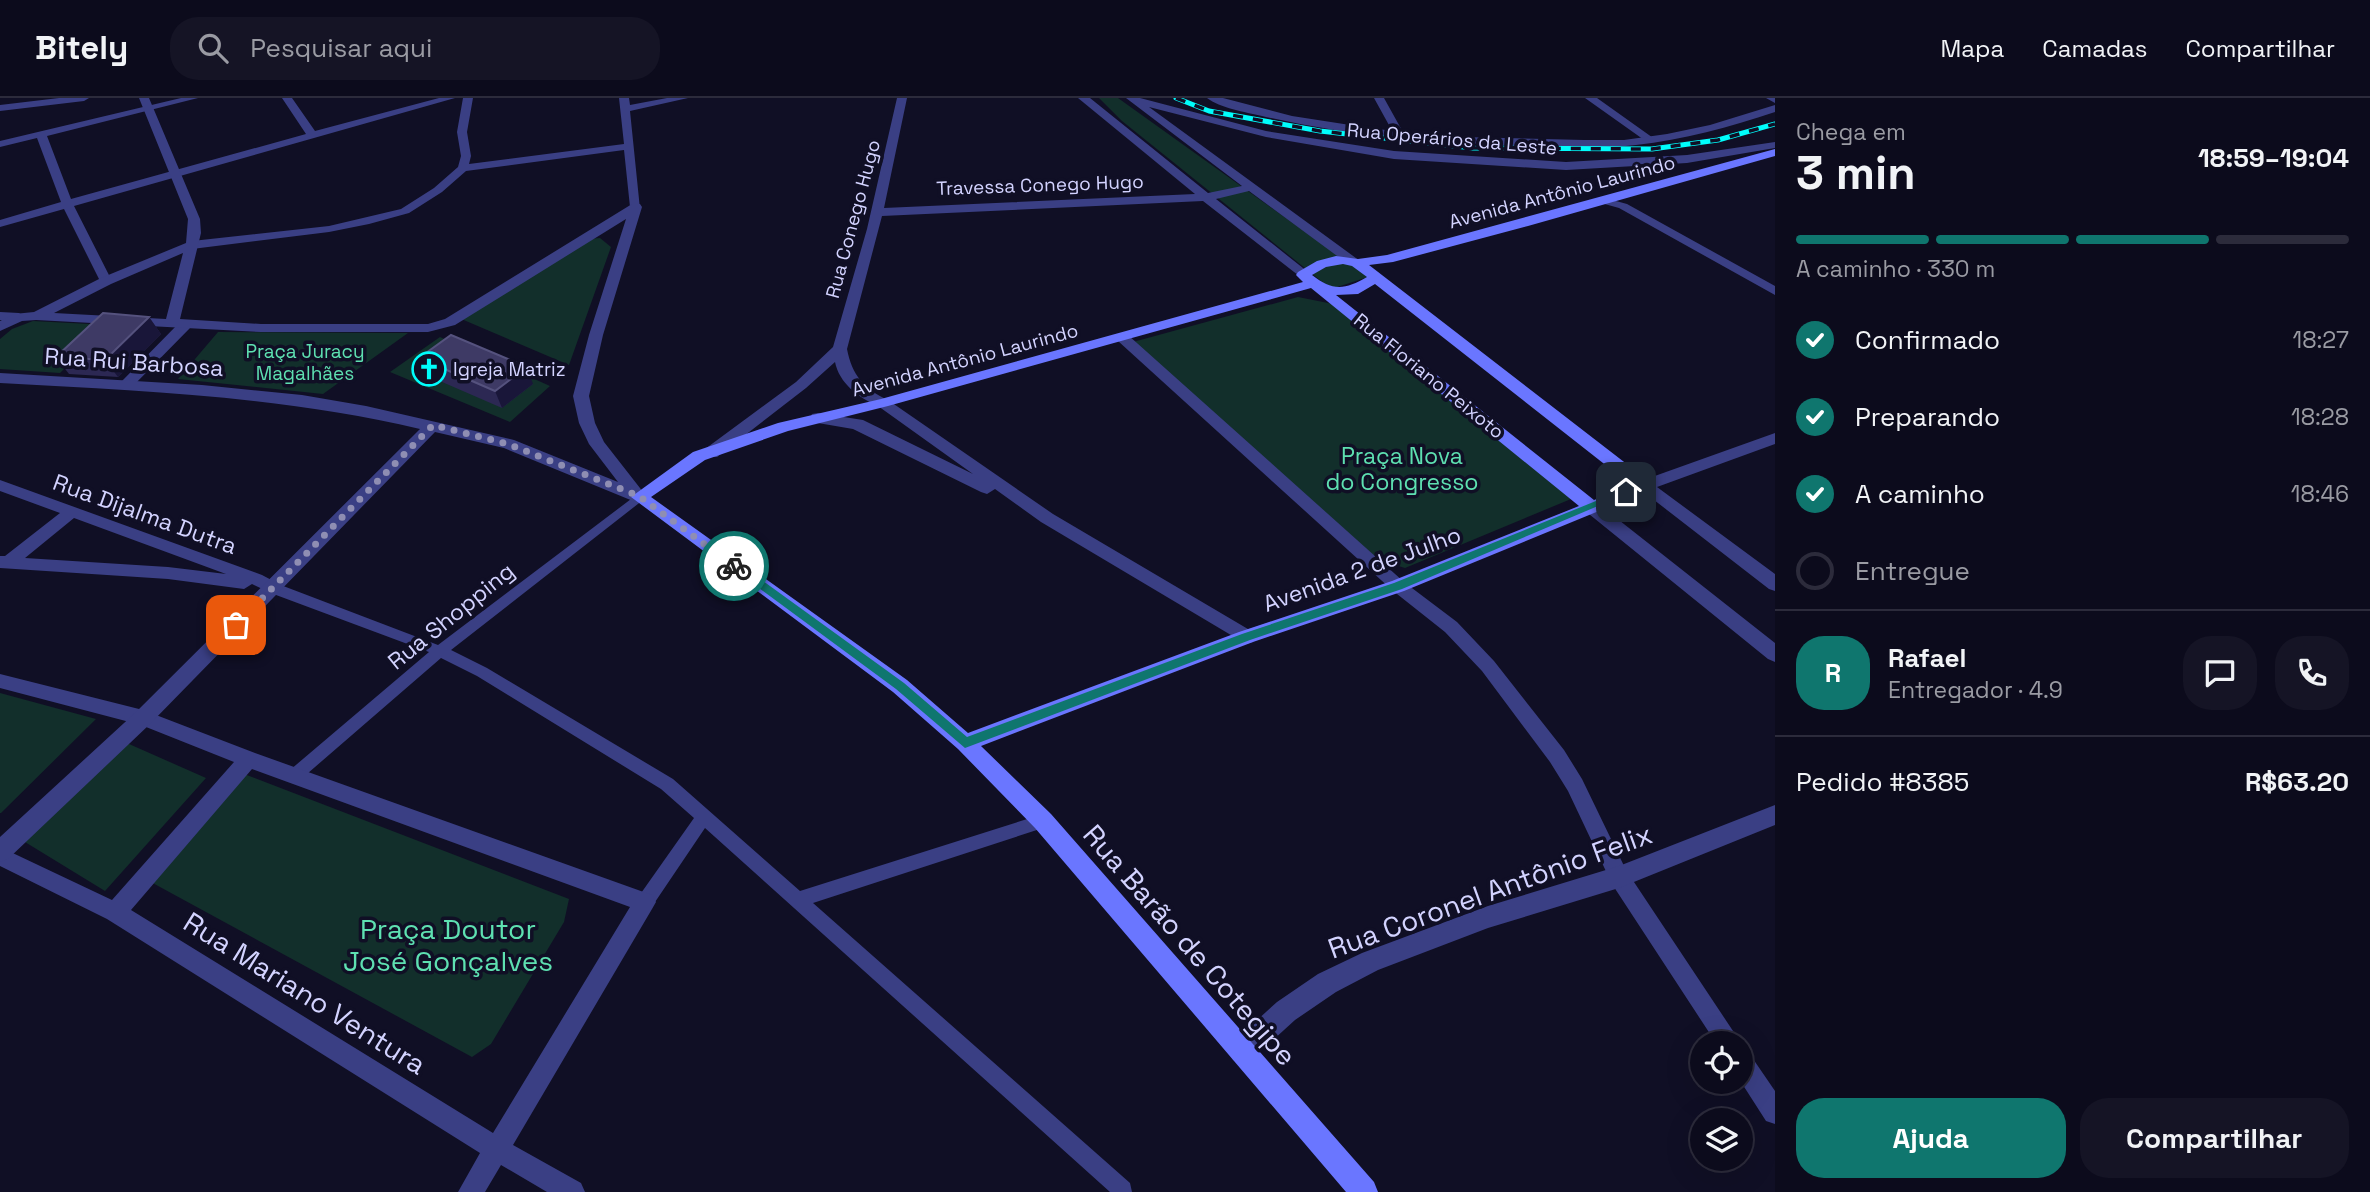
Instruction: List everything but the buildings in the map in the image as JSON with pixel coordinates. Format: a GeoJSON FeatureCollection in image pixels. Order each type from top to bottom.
{"type":"FeatureCollection","features":[{"type":"Feature","properties":{"kind":"main road","name":"Avenida Antônio Laurindo"},"geometry":{"type":"LineString","coordinates":[[1312,283],[1316,266],[1334,261],[1388,259],[1775,152]]}},
{"type":"Feature","properties":{"kind":"main road","name":"Avenida Antônio Laurindo"},"geometry":{"type":"LineString","coordinates":[[639,496],[699,456],[818,418],[1123,338],[1312,283],[1353,291],[1373,276],[1775,163]]}},
{"type":"Feature","properties":{"kind":"main road","name":"Rua Floriano Peixoto"},"geometry":{"type":"LineString","coordinates":[[1355,262],[1644,486]]}},
{"type":"Feature","properties":{"kind":"main road","name":"Rua Floriano Peixoto"},"geometry":{"type":"LineString","coordinates":[[1312,283],[1590,506]]}},
{"type":"Feature","properties":{"kind":"main road","name":"Avenida 2 de Julho"},"geometry":{"type":"LineString","coordinates":[[965,743],[1246,637],[1398,586],[1644,486]]}},
{"type":"Feature","properties":{"kind":"main road","name":"Rua Rui Barbosa"},"geometry":{"type":"LineString","coordinates":[[639,496],[900,686],[965,743]]}},
{"type":"Feature","properties":{"kind":"main road","name":"Rua Barão de Cotegipe"},"geometry":{"type":"LineString","coordinates":[[965,743],[1043,821],[1364,1192]]}},
{"type":"Feature","properties":{"kind":"street"},"geometry":{"type":"LineString","coordinates":[[0,108],[83,98]]}},
{"type":"Feature","properties":{"kind":"street"},"geometry":{"type":"LineString","coordinates":[[13,129],[146,101],[193,98]]}},
{"type":"Feature","properties":{"kind":"street"},"geometry":{"type":"LineString","coordinates":[[287,98],[312,135]]}},
{"type":"Feature","properties":{"kind":"street"},"geometry":{"type":"LineString","coordinates":[[0,224],[176,172],[450,98]]}},
{"type":"Feature","properties":{"kind":"street"},"geometry":{"type":"LineString","coordinates":[[463,168],[466,156],[462,132],[468,98]]}},
{"type":"Feature","properties":{"kind":"street","name":"Rua Conego Hugo"},"geometry":{"type":"LineString","coordinates":[[840,349],[877,212],[902,98]]}},
{"type":"Feature","properties":{"kind":"street","name":"Rua Operários da Leste"},"geometry":{"type":"LineString","coordinates":[[1130,98],[1266,134],[1394,155],[1591,165],[1687,159],[1775,145]]}},
{"type":"Feature","properties":{"kind":"street","name":"Rua Floriano Peixoto"},"geometry":{"type":"LineString","coordinates":[[1130,98],[1165,133],[1252,187],[1355,262]]}},
{"type":"Feature","properties":{"kind":"street","name":"Rua Operários da Leste"},"geometry":{"type":"LineString","coordinates":[[1212,98],[1314,122],[1399,134],[1513,142],[1622,143],[1651,140],[1731,123],[1775,108]]}},
{"type":"Feature","properties":{"kind":"street"},"geometry":{"type":"LineString","coordinates":[[1379,98],[1399,134]]}},
{"type":"Feature","properties":{"kind":"street"},"geometry":{"type":"LineString","coordinates":[[1590,98],[1651,140]]}},
{"type":"Feature","properties":{"kind":"street"},"geometry":{"type":"LineString","coordinates":[[639,496],[597,444],[587,423],[581,396],[636,207],[625,104],[677,99]]}},
{"type":"Feature","properties":{"kind":"street","name":"Rua Floriano Peixoto"},"geometry":{"type":"LineString","coordinates":[[1084,99],[1140,138],[1206,197],[1312,283]]}},
{"type":"Feature","properties":{"kind":"street"},"geometry":{"type":"LineString","coordinates":[[0,144],[146,101]]}},
{"type":"Feature","properties":{"kind":"street"},"geometry":{"type":"LineString","coordinates":[[146,101],[194,219],[192,245],[173,315],[179,324]]}},
{"type":"Feature","properties":{"kind":"street"},"geometry":{"type":"LineString","coordinates":[[41,134],[67,204],[106,281]]}},
{"type":"Feature","properties":{"kind":"street"},"geometry":{"type":"LineString","coordinates":[[36,316],[106,281],[192,245],[319,230],[405,211],[438,190],[463,168],[630,146]]}},
{"type":"Feature","properties":{"kind":"street","name":"Travessa Conego Hugo"},"geometry":{"type":"LineString","coordinates":[[877,212],[1206,197],[1252,187]]}},
{"type":"Feature","properties":{"kind":"street"},"geometry":{"type":"LineString","coordinates":[[1605,201],[1623,206],[1775,291]]}},
{"type":"Feature","properties":{"kind":"street"},"geometry":{"type":"LineString","coordinates":[[36,316],[261,328],[437,327],[450,322],[636,207]]}},
{"type":"Feature","properties":{"kind":"street"},"geometry":{"type":"LineString","coordinates":[[589,234],[613,237],[624,244]]}},
{"type":"Feature","properties":{"kind":"street"},"geometry":{"type":"LineString","coordinates":[[0,316],[19,317]]}},
{"type":"Feature","properties":{"kind":"street","name":"Rua Rui Barbosa"},"geometry":{"type":"LineString","coordinates":[[0,327],[19,317],[36,316]]}},
{"type":"Feature","properties":{"kind":"street"},"geometry":{"type":"LineString","coordinates":[[127,384],[179,324]]}},
{"type":"Feature","properties":{"kind":"street"},"geometry":{"type":"LineString","coordinates":[[1123,338],[1398,586],[1451,627],[1515,699],[1575,785],[1619,877],[1721,1031]]}},
{"type":"Feature","properties":{"kind":"street"},"geometry":{"type":"LineString","coordinates":[[840,349],[844,368],[851,380],[867,396],[883,403],[1047,517],[1246,637]]}},
{"type":"Feature","properties":{"kind":"street"},"geometry":{"type":"LineString","coordinates":[[711,453],[801,384],[840,349]]}},
{"type":"Feature","properties":{"kind":"street","name":"Rua Rui Barbosa"},"geometry":{"type":"LineString","coordinates":[[0,379],[127,384],[302,400],[433,425],[508,444],[639,496]]}},
{"type":"Feature","properties":{"kind":"street"},"geometry":{"type":"LineString","coordinates":[[818,418],[857,424],[1047,517]]}},
{"type":"Feature","properties":{"kind":"street"},"geometry":{"type":"LineString","coordinates":[[0,854],[143,718],[433,425]]}},
{"type":"Feature","properties":{"kind":"street","name":"Avenida 2 de Julho"},"geometry":{"type":"LineString","coordinates":[[1644,486],[1775,438]]}},
{"type":"Feature","properties":{"kind":"street","name":"Rua Dijalma Dutra"},"geometry":{"type":"LineString","coordinates":[[0,485],[169,546],[273,588]]}},
{"type":"Feature","properties":{"kind":"street","name":"Rua Floriano Peixoto"},"geometry":{"type":"LineString","coordinates":[[1644,486],[1775,584]]}},
{"type":"Feature","properties":{"kind":"street","name":"Rua Shopping"},"geometry":{"type":"LineString","coordinates":[[295,775],[440,651],[639,496]]}},
{"type":"Feature","properties":{"kind":"street","name":"Rua Floriano Peixoto"},"geometry":{"type":"LineString","coordinates":[[1590,506],[1775,654]]}},
{"type":"Feature","properties":{"kind":"street"},"geometry":{"type":"LineString","coordinates":[[3,563],[71,512]]}},
{"type":"Feature","properties":{"kind":"street"},"geometry":{"type":"LineString","coordinates":[[3,563],[169,573],[273,588],[440,651],[482,672],[667,784],[1123,1190]]}},
{"type":"Feature","properties":{"kind":"street"},"geometry":{"type":"LineString","coordinates":[[0,681],[143,718],[248,759],[645,902]]}},
{"type":"Feature","properties":{"kind":"street"},"geometry":{"type":"LineString","coordinates":[[115,912],[248,759]]}},
{"type":"Feature","properties":{"kind":"street","name":"Rua Coronel Antônio Felix"},"geometry":{"type":"LineString","coordinates":[[1242,1051],[1286,1011],[1326,983],[1371,961],[1488,917],[1619,877],[1775,815]]}},
{"type":"Feature","properties":{"kind":"street"},"geometry":{"type":"LineString","coordinates":[[471,1192],[645,902],[704,817]]}},
{"type":"Feature","properties":{"kind":"street"},"geometry":{"type":"LineString","coordinates":[[798,900],[1043,821]]}},
{"type":"Feature","properties":{"kind":"street","name":"Rua Mariano Ventura"},"geometry":{"type":"LineString","coordinates":[[0,854],[115,912],[496,1149],[572,1192]]}},
{"type":"Feature","properties":{"kind":"street"},"geometry":{"type":"LineString","coordinates":[[1753,1079],[1775,1112]]}},
{"type":"Feature","properties":{"kind":"green space"},"geometry":{"type":"Polygon","coordinates":[[[1099,98],[1118,98],[1368,277],[1331,289],[1122,121],[1099,98]]]}},
{"type":"Feature","properties":{"kind":"green space"},"geometry":{"type":"Polygon","coordinates":[[[600,238],[611,247],[569,365],[459,318],[587,239],[600,238]]]}},
{"type":"Feature","properties":{"kind":"green space","name":"Praça Nova do Congresso"},"geometry":{"type":"Polygon","coordinates":[[[1298,297],[1333,304],[1571,499],[1405,568],[1379,560],[1133,342],[1298,297]]]}},
{"type":"Feature","properties":{"kind":"green space"},"geometry":{"type":"Polygon","coordinates":[[[33,321],[108,325],[60,373],[0,369],[0,339],[12,329],[33,321]]]}},
{"type":"Feature","properties":{"kind":"green space","name":"Praça Juracy Magalhães"},"geometry":{"type":"Polygon","coordinates":[[[218,332],[408,333],[323,394],[178,379],[218,332]]]}},
{"type":"Feature","properties":{"kind":"green space"},"geometry":{"type":"Polygon","coordinates":[[[440,337],[550,386],[510,422],[390,372],[440,337]]]}},
{"type":"Feature","properties":{"kind":"green space"},"geometry":{"type":"Polygon","coordinates":[[[0,693],[96,719],[1,813],[0,813],[0,693]]]}},
{"type":"Feature","properties":{"kind":"green space"},"geometry":{"type":"Polygon","coordinates":[[[120,740],[206,778],[105,891],[25,842],[120,740]]]}},
{"type":"Feature","properties":{"kind":"green space","name":"Praça Doutor José Gonçalves"},"geometry":{"type":"Polygon","coordinates":[[[244,774],[569,899],[564,922],[491,1044],[472,1057],[149,881],[244,774]]]}},
{"type":"Feature","properties":{"kind":"railway"},"geometry":{"type":"LineString","coordinates":[[1176,98],[1209,111],[1320,131],[1473,148],[1652,149],[1718,140],[1775,124]]}},
{"type":"Feature","properties":{"kind":"way so far"},"geometry":{"type":"LineString","coordinates":[[236,625],[433,425],[508,444],[639,496],[734,566]]}},
{"type":"Feature","properties":{"kind":"place","name":"Igreja Matriz"},"geometry":{"type":"Point","coordinates":[429,369]}},
{"type":"Feature","properties":{"kind":"route"},"geometry":{"type":"LineString","coordinates":[[734,566],[900,686],[965,743],[1246,637],[1398,586],[1626,492]]}}]}
